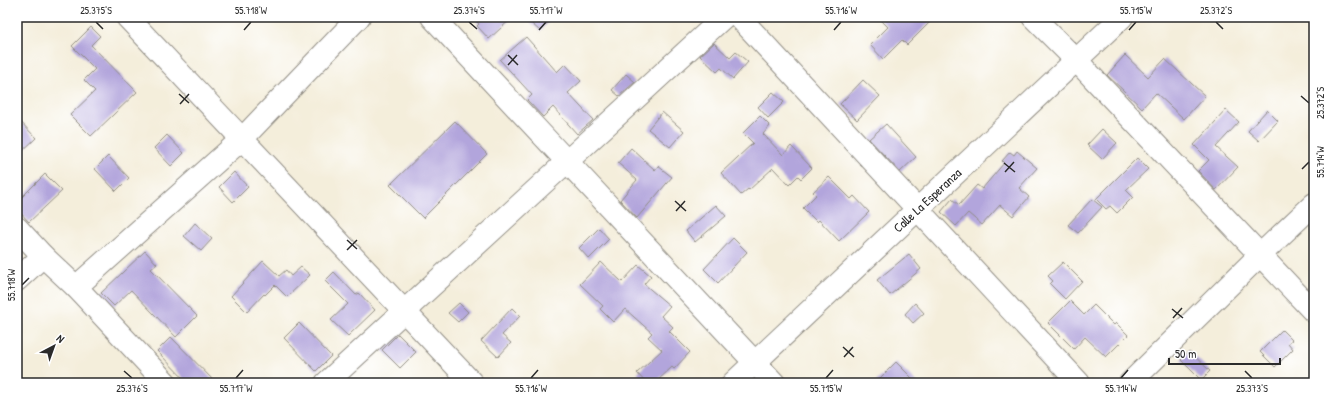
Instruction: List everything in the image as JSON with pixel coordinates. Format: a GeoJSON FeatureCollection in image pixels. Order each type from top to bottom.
{"type":"FeatureCollection","features":[{"type":"Feature","properties":{"kind":"street"},"geometry":{"type":"LineString","coordinates":[[127,17],[472,383]]}},
{"type":"Feature","properties":{"kind":"street"},"geometry":{"type":"LineString","coordinates":[[76,287],[242,139],[359,17]]}},
{"type":"Feature","properties":{"kind":"street"},"geometry":{"type":"LineString","coordinates":[[432,17],[774,383]]}},
{"type":"Feature","properties":{"kind":"street"},"geometry":{"type":"LineString","coordinates":[[326,383],[724,17]]}},
{"type":"Feature","properties":{"kind":"street"},"geometry":{"type":"LineString","coordinates":[[739,17],[1079,383]]}},
{"type":"Feature","properties":{"kind":"street"},"geometry":{"type":"LineString","coordinates":[[1033,17],[1076,60],[1314,312]]}},
{"type":"Feature","properties":{"kind":"street","name":"Calle La Esperanza"},"geometry":{"type":"LineString","coordinates":[[733,383],[1122,17]]}},
{"type":"Feature","properties":{"kind":"street"},"geometry":{"type":"LineString","coordinates":[[1130,383],[1314,204]]}},
{"type":"Feature","properties":{"kind":"street"},"geometry":{"type":"LineString","coordinates":[[17,228],[43,256],[76,287],[166,383]]}},
{"type":"Feature","properties":{"kind":"street"},"geometry":{"type":"LineString","coordinates":[[17,280],[43,256]]}},
{"type":"Feature","properties":{"kind":"building"},"geometry":{"type":"Polygon","coordinates":[[[473,17],[513,17],[489,39],[477,26],[479,24],[473,17]]]}},
{"type":"Feature","properties":{"kind":"building"},"geometry":{"type":"Polygon","coordinates":[[[524,17],[553,17],[540,31],[524,17]]]}},
{"type":"Feature","properties":{"kind":"building"},"geometry":{"type":"Polygon","coordinates":[[[878,17],[935,17],[907,45],[902,40],[883,59],[870,45],[888,27],[878,17]]]}},
{"type":"Feature","properties":{"kind":"building"},"geometry":{"type":"Polygon","coordinates":[[[91,27],[100,36],[91,45],[137,92],[91,136],[70,115],[95,91],[84,80],[95,69],[72,46],[91,27]]]}},
{"type":"Feature","properties":{"kind":"building"},"geometry":{"type":"Polygon","coordinates":[[[526,37],[557,72],[565,64],[581,81],[568,93],[593,120],[577,134],[553,107],[543,117],[527,100],[532,95],[500,60],[526,37]]]}},
{"type":"Feature","properties":{"kind":"building"},"geometry":{"type":"Polygon","coordinates":[[[714,43],[730,58],[736,52],[748,62],[733,79],[721,68],[717,72],[700,56],[714,43]]]}},
{"type":"Feature","properties":{"kind":"building"},"geometry":{"type":"Polygon","coordinates":[[[1125,55],[1148,77],[1165,59],[1205,96],[1184,119],[1156,93],[1142,108],[1107,75],[1125,55]]]}},
{"type":"Feature","properties":{"kind":"building"},"geometry":{"type":"Polygon","coordinates":[[[626,74],[635,82],[619,96],[612,90],[626,74]]]}},
{"type":"Feature","properties":{"kind":"building"},"geometry":{"type":"Polygon","coordinates":[[[863,80],[880,96],[857,120],[840,104],[863,80]]]}},
{"type":"Feature","properties":{"kind":"building"},"geometry":{"type":"Polygon","coordinates":[[[773,92],[784,102],[768,118],[758,107],[773,92]]]}},
{"type":"Feature","properties":{"kind":"building"},"geometry":{"type":"Polygon","coordinates":[[[1226,110],[1239,122],[1216,147],[1238,167],[1216,190],[1198,171],[1209,160],[1194,145],[1226,110]]]}},
{"type":"Feature","properties":{"kind":"building"},"geometry":{"type":"Polygon","coordinates":[[[1267,110],[1278,121],[1259,141],[1248,131],[1267,110]]]}},
{"type":"Feature","properties":{"kind":"building"},"geometry":{"type":"Polygon","coordinates":[[[662,112],[684,131],[670,147],[648,129],[662,112]]]}},
{"type":"Feature","properties":{"kind":"building"},"geometry":{"type":"Polygon","coordinates":[[[760,116],[770,126],[763,134],[783,155],[791,146],[812,168],[801,179],[798,176],[789,185],[773,168],[749,190],[748,189],[741,195],[721,173],[753,143],[743,133],[760,116]]]}},
{"type":"Feature","properties":{"kind":"building"},"geometry":{"type":"Polygon","coordinates":[[[17,118],[36,138],[17,156],[17,118]]]}},
{"type":"Feature","properties":{"kind":"building"},"geometry":{"type":"Polygon","coordinates":[[[455,121],[487,154],[423,218],[390,185],[455,121]]]}},
{"type":"Feature","properties":{"kind":"building"},"geometry":{"type":"Polygon","coordinates":[[[886,124],[916,157],[900,172],[869,139],[886,124]]]}},
{"type":"Feature","properties":{"kind":"building"},"geometry":{"type":"Polygon","coordinates":[[[1102,129],[1117,143],[1102,159],[1087,145],[1102,129]]]}},
{"type":"Feature","properties":{"kind":"building"},"geometry":{"type":"Polygon","coordinates":[[[167,135],[184,153],[171,166],[154,148],[167,135]]]}},
{"type":"Feature","properties":{"kind":"building"},"geometry":{"type":"Polygon","coordinates":[[[631,148],[655,170],[658,166],[672,177],[637,218],[620,200],[637,180],[618,163],[631,148]]]}},
{"type":"Feature","properties":{"kind":"building"},"geometry":{"type":"Polygon","coordinates":[[[1017,151],[1037,168],[1019,188],[1029,197],[1013,216],[1000,205],[982,225],[968,213],[956,226],[941,212],[952,199],[959,205],[977,185],[982,189],[1004,163],[1002,161],[1010,152],[1014,155],[1017,151]]]}},
{"type":"Feature","properties":{"kind":"building"},"geometry":{"type":"Polygon","coordinates":[[[108,156],[129,178],[116,191],[95,169],[108,156]]]}},
{"type":"Feature","properties":{"kind":"building"},"geometry":{"type":"Polygon","coordinates":[[[1137,158],[1148,169],[1126,190],[1133,197],[1117,213],[1110,206],[1106,209],[1096,199],[1137,158]]]}},
{"type":"Feature","properties":{"kind":"building"},"geometry":{"type":"Polygon","coordinates":[[[234,172],[248,187],[233,202],[219,187],[234,172]]]}},
{"type":"Feature","properties":{"kind":"building"},"geometry":{"type":"Polygon","coordinates":[[[45,174],[62,191],[29,222],[17,209],[17,202],[45,174]]]}},
{"type":"Feature","properties":{"kind":"building"},"geometry":{"type":"Polygon","coordinates":[[[829,177],[851,199],[854,196],[869,212],[839,241],[819,220],[817,222],[803,208],[816,195],[813,192],[829,177]]]}},
{"type":"Feature","properties":{"kind":"building"},"geometry":{"type":"Polygon","coordinates":[[[1092,199],[1102,207],[1078,233],[1068,225],[1092,199]]]}},
{"type":"Feature","properties":{"kind":"building"},"geometry":{"type":"Polygon","coordinates":[[[716,205],[726,216],[695,242],[686,231],[716,205]]]}},
{"type":"Feature","properties":{"kind":"building"},"geometry":{"type":"Polygon","coordinates":[[[195,223],[212,239],[201,251],[184,236],[195,223]]]}},
{"type":"Feature","properties":{"kind":"building"},"geometry":{"type":"Polygon","coordinates":[[[599,228],[609,239],[589,259],[579,248],[599,228]]]}},
{"type":"Feature","properties":{"kind":"building"},"geometry":{"type":"Polygon","coordinates":[[[733,238],[747,252],[718,283],[704,269],[733,238]]]}},
{"type":"Feature","properties":{"kind":"building"},"geometry":{"type":"Polygon","coordinates":[[[145,251],[157,264],[151,269],[197,316],[176,337],[131,290],[114,306],[101,293],[145,251]]]}},
{"type":"Feature","properties":{"kind":"building"},"geometry":{"type":"Polygon","coordinates":[[[909,254],[921,269],[890,295],[877,280],[909,254]]]}},
{"type":"Feature","properties":{"kind":"building"},"geometry":{"type":"Polygon","coordinates":[[[263,261],[279,276],[286,270],[291,276],[301,267],[310,275],[287,297],[275,285],[247,312],[231,296],[263,261]]]}},
{"type":"Feature","properties":{"kind":"building"},"geometry":{"type":"Polygon","coordinates":[[[601,262],[622,282],[638,265],[651,276],[644,284],[670,306],[661,316],[673,327],[669,331],[690,352],[674,369],[672,367],[655,383],[646,383],[637,373],[662,350],[648,337],[652,333],[625,309],[613,322],[600,309],[603,306],[580,284],[601,262]]]}},
{"type":"Feature","properties":{"kind":"building"},"geometry":{"type":"Polygon","coordinates":[[[1063,262],[1082,281],[1065,299],[1050,284],[1053,281],[1048,276],[1063,262]]]}},
{"type":"Feature","properties":{"kind":"building"},"geometry":{"type":"Polygon","coordinates":[[[334,272],[356,295],[359,293],[375,310],[348,336],[331,320],[348,304],[325,281],[334,272]]]}},
{"type":"Feature","properties":{"kind":"building"},"geometry":{"type":"Polygon","coordinates":[[[1070,301],[1084,315],[1094,305],[1114,325],[1116,323],[1128,335],[1106,357],[1085,337],[1074,349],[1048,323],[1070,301]]]}},
{"type":"Feature","properties":{"kind":"building"},"geometry":{"type":"Polygon","coordinates":[[[459,303],[468,312],[458,322],[448,313],[459,303]]]}},
{"type":"Feature","properties":{"kind":"building"},"geometry":{"type":"Polygon","coordinates":[[[915,303],[924,313],[913,323],[905,314],[915,303]]]}},
{"type":"Feature","properties":{"kind":"building"},"geometry":{"type":"Polygon","coordinates":[[[512,308],[520,316],[502,335],[511,343],[498,357],[481,341],[512,308]]]}},
{"type":"Feature","properties":{"kind":"building"},"geometry":{"type":"Polygon","coordinates":[[[299,323],[331,356],[316,371],[284,338],[299,323]]]}},
{"type":"Feature","properties":{"kind":"building"},"geometry":{"type":"Polygon","coordinates":[[[1282,330],[1292,340],[1288,343],[1293,349],[1275,367],[1260,352],[1282,330]]]}},
{"type":"Feature","properties":{"kind":"building"},"geometry":{"type":"Polygon","coordinates":[[[398,334],[416,352],[400,368],[382,350],[398,334]]]}},
{"type":"Feature","properties":{"kind":"building"},"geometry":{"type":"Polygon","coordinates":[[[171,337],[216,383],[188,383],[157,351],[171,337]]]}},
{"type":"Feature","properties":{"kind":"building"},"geometry":{"type":"Polygon","coordinates":[[[1189,351],[1210,371],[1201,380],[1181,360],[1189,351]]]}},
{"type":"Feature","properties":{"kind":"building"},"geometry":{"type":"Polygon","coordinates":[[[896,362],[917,383],[875,383],[896,362]]]}}]}
